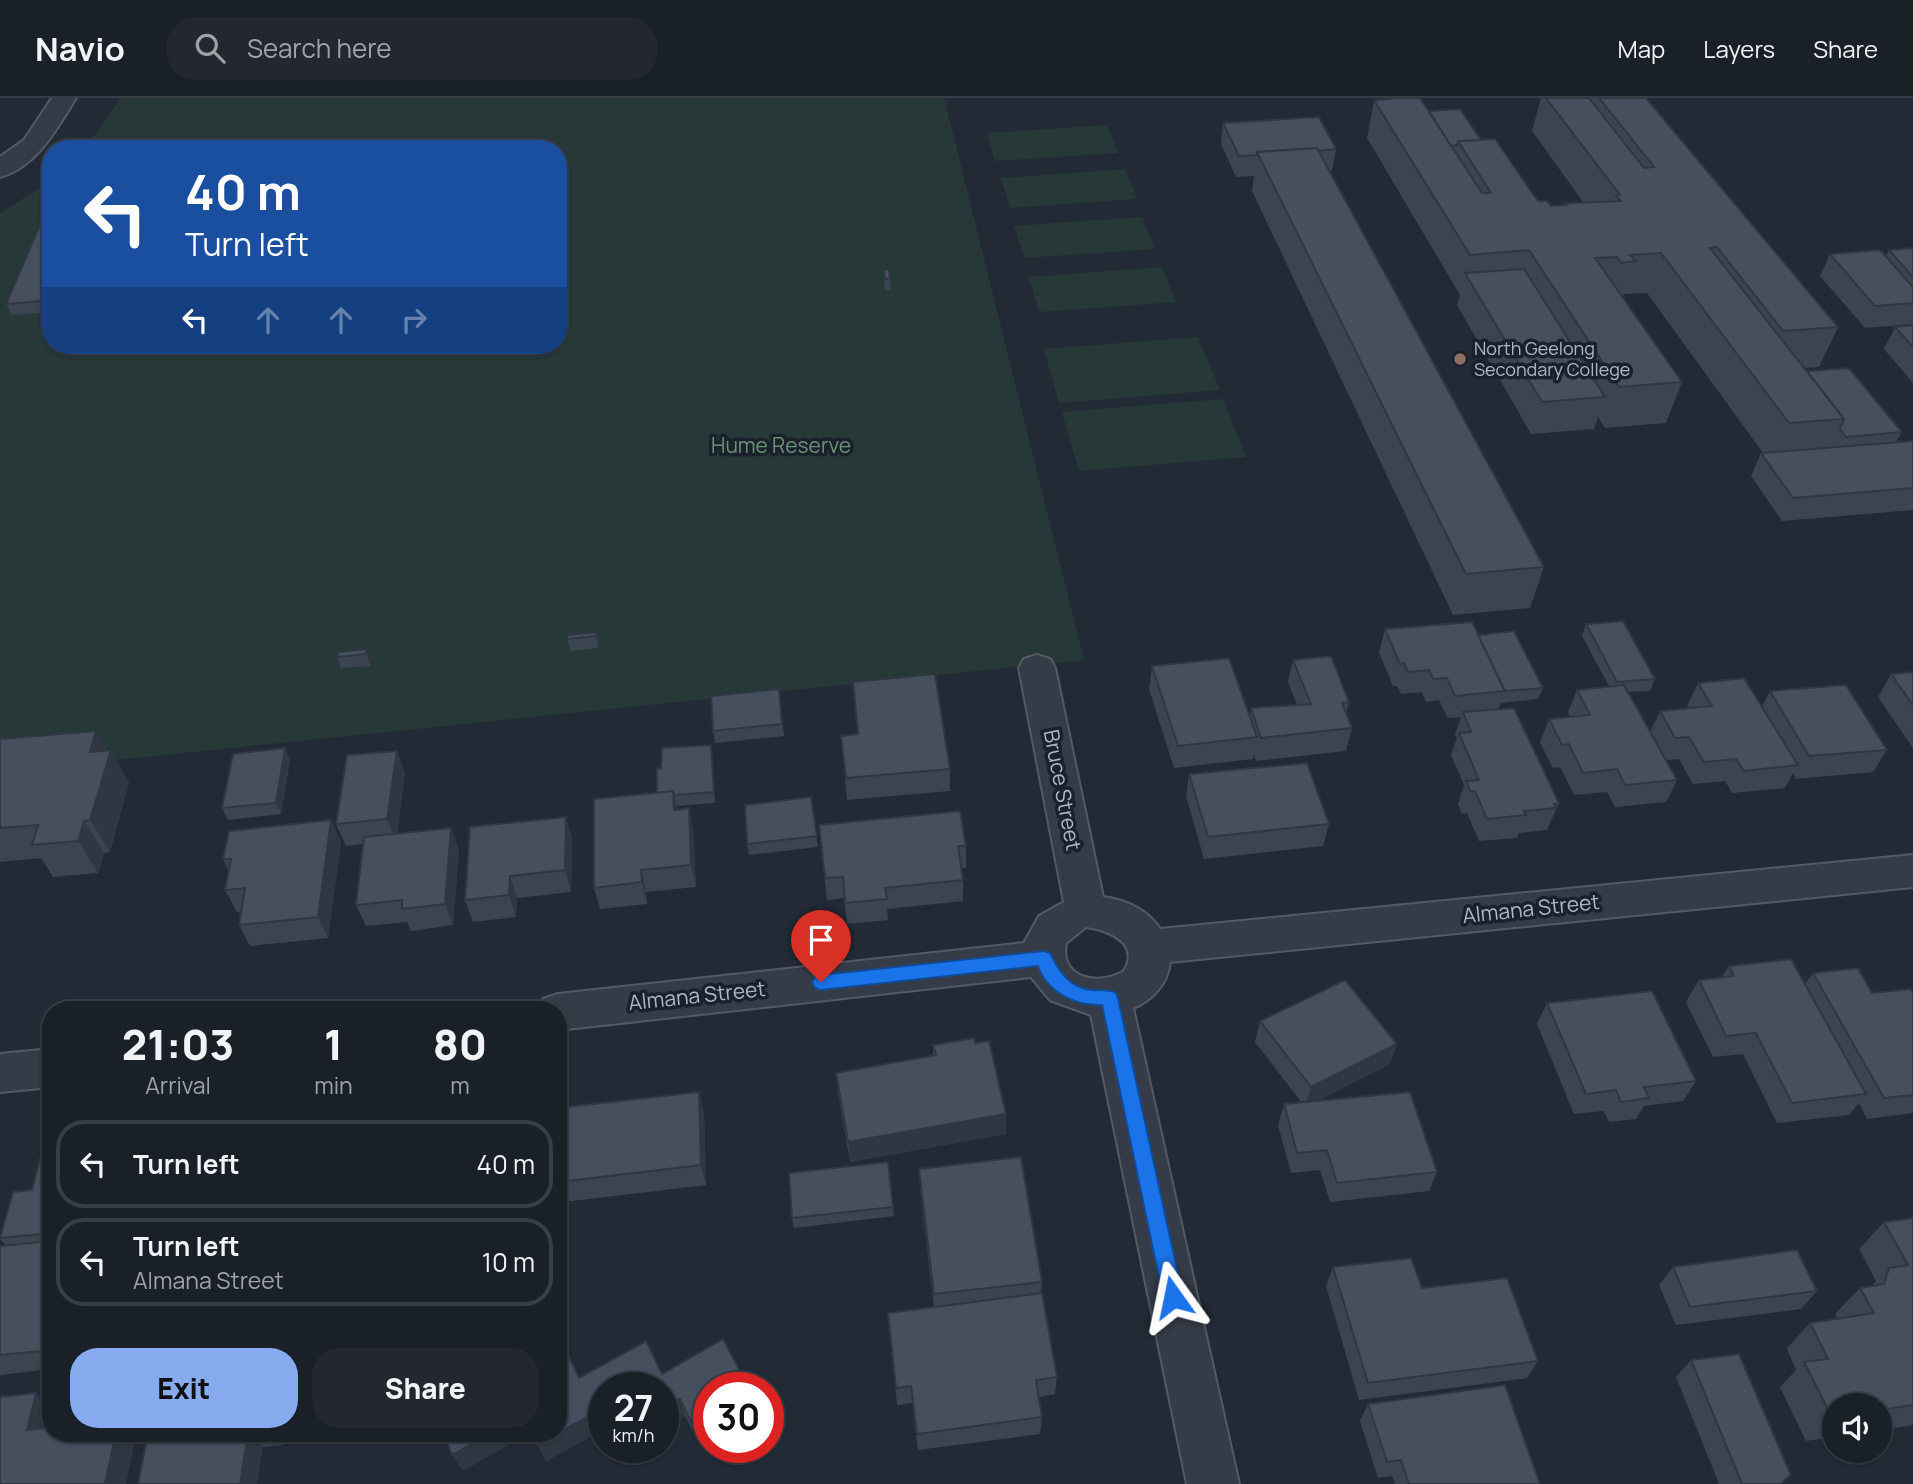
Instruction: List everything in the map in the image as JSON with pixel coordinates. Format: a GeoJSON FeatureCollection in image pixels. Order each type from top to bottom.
{"type":"FeatureCollection","features":[{"type":"Feature","properties":{"kind":"street"},"geometry":{"type":"LineString","coordinates":[[0,169],[33,145],[64,98]]}},
{"type":"Feature","properties":{"kind":"street","name":"Bruce Street"},"geometry":{"type":"LineString","coordinates":[[1037,668],[1086,911]]}},
{"type":"Feature","properties":{"kind":"street","name":"Almana Street"},"geometry":{"type":"LineString","coordinates":[[1150,947],[1912,873]]}},
{"type":"Feature","properties":{"kind":"street"},"geometry":{"type":"LineString","coordinates":[[1086,911],[1103,911],[1118,915],[1143,934],[1150,947],[1147,974],[1138,985],[1125,993],[1109,998],[1091,998],[1074,993],[1060,984],[1049,972],[1044,958],[1044,944],[1049,932],[1058,922],[1072,914],[1086,911]]}},
{"type":"Feature","properties":{"kind":"street","name":"Almana Street"},"geometry":{"type":"LineString","coordinates":[[567,1011],[1044,958]]}},
{"type":"Feature","properties":{"kind":"street"},"geometry":{"type":"LineString","coordinates":[[1109,998],[1213,1484]]}},
{"type":"Feature","properties":{"kind":"street"},"geometry":{"type":"LineString","coordinates":[[0,1073],[42,1069]]}},
{"type":"Feature","properties":{"kind":"green space","name":"Hume Reserve"},"geometry":{"type":"Polygon","coordinates":[[[121,98],[944,98],[1084,660],[0,772],[0,213],[42,187],[42,354],[567,354],[567,140],[91,140],[121,98]]]}},
{"type":"Feature","properties":{"kind":"green space"},"geometry":{"type":"Polygon","coordinates":[[[1107,125],[1118,153],[995,161],[987,133],[1107,125]]]}},
{"type":"Feature","properties":{"kind":"green space"},"geometry":{"type":"Polygon","coordinates":[[[1125,169],[1137,199],[1010,208],[1001,178],[1125,169]]]}},
{"type":"Feature","properties":{"kind":"green space"},"geometry":{"type":"Polygon","coordinates":[[[1142,217],[1155,249],[1024,258],[1014,226],[1142,217]]]}},
{"type":"Feature","properties":{"kind":"green space"},"geometry":{"type":"Polygon","coordinates":[[[1162,267],[1176,302],[1039,312],[1029,277],[1162,267]]]}},
{"type":"Feature","properties":{"kind":"green space"},"geometry":{"type":"Polygon","coordinates":[[[1198,337],[1220,390],[1059,403],[1044,349],[1198,337]]]}},
{"type":"Feature","properties":{"kind":"green space"},"geometry":{"type":"Polygon","coordinates":[[[1223,399],[1246,457],[1079,471],[1062,412],[1223,399]]]}},
{"type":"Feature","properties":{"kind":"building"},"geometry":{"type":"Polygon","coordinates":[[[1420,98],[1482,193],[1491,193],[1458,141],[1495,139],[1538,201],[1547,201],[1551,206],[1621,201],[1616,196],[1620,195],[1546,98],[1589,98],[1644,168],[1654,167],[1599,98],[1646,98],[1838,327],[1783,331],[1717,247],[1710,248],[1844,419],[1789,423],[1661,253],[1630,255],[1636,261],[1621,263],[1617,257],[1595,258],[1682,382],[1619,387],[1529,250],[1470,255],[1374,100],[1420,98]]]}},
{"type":"Feature","properties":{"kind":"building"},"geometry":{"type":"Polygon","coordinates":[[[1460,109],[1481,140],[1458,141],[1457,145],[1451,146],[1429,111],[1460,109]]]}},
{"type":"Feature","properties":{"kind":"building"},"geometry":{"type":"Polygon","coordinates":[[[1319,117],[1336,149],[1257,152],[1257,155],[1239,156],[1223,123],[1319,117]]]}},
{"type":"Feature","properties":{"kind":"building"},"geometry":{"type":"Polygon","coordinates":[[[1317,148],[1544,567],[1466,574],[1257,152],[1317,148]]]}},
{"type":"Feature","properties":{"kind":"building"},"geometry":{"type":"Polygon","coordinates":[[[42,220],[42,301],[6,304],[42,220]]]}},
{"type":"Feature","properties":{"kind":"building"},"geometry":{"type":"Polygon","coordinates":[[[1913,248],[1913,277],[1889,250],[1913,248]]]}},
{"type":"Feature","properties":{"kind":"building"},"geometry":{"type":"Polygon","coordinates":[[[1880,250],[1913,287],[1913,303],[1875,306],[1830,254],[1880,250]]]}},
{"type":"Feature","properties":{"kind":"building"},"geometry":{"type":"Polygon","coordinates":[[[889,269],[890,279],[885,279],[884,270],[889,269]]]}},
{"type":"Feature","properties":{"kind":"building"},"geometry":{"type":"Polygon","coordinates":[[[1524,269],[1605,397],[1542,402],[1465,273],[1524,269]]]}},
{"type":"Feature","properties":{"kind":"building"},"geometry":{"type":"Polygon","coordinates":[[[1913,325],[1913,347],[1895,327],[1913,325]]]}},
{"type":"Feature","properties":{"kind":"building"},"geometry":{"type":"Polygon","coordinates":[[[1849,368],[1902,432],[1846,437],[1840,429],[1844,419],[1807,371],[1849,368]]]}},
{"type":"Feature","properties":{"kind":"building"},"geometry":{"type":"Polygon","coordinates":[[[1913,441],[1913,488],[1793,498],[1761,453],[1913,441]]]}},
{"type":"Feature","properties":{"kind":"building"},"geometry":{"type":"Polygon","coordinates":[[[1623,621],[1655,679],[1617,682],[1586,624],[1623,621]]]}},
{"type":"Feature","properties":{"kind":"building"},"geometry":{"type":"Polygon","coordinates":[[[1472,622],[1505,691],[1455,696],[1447,678],[1433,679],[1429,670],[1408,672],[1404,663],[1400,664],[1385,629],[1472,622]]]}},
{"type":"Feature","properties":{"kind":"building"},"geometry":{"type":"Polygon","coordinates":[[[1514,631],[1543,688],[1505,691],[1478,635],[1514,631]]]}},
{"type":"Feature","properties":{"kind":"building"},"geometry":{"type":"Polygon","coordinates":[[[597,632],[596,636],[567,639],[567,635],[597,632]]]}},
{"type":"Feature","properties":{"kind":"building"},"geometry":{"type":"Polygon","coordinates":[[[367,649],[366,654],[337,657],[338,652],[367,649]]]}},
{"type":"Feature","properties":{"kind":"building"},"geometry":{"type":"Polygon","coordinates":[[[1331,656],[1349,702],[1342,703],[1352,728],[1261,738],[1251,708],[1311,704],[1293,660],[1331,656]]]}},
{"type":"Feature","properties":{"kind":"building"},"geometry":{"type":"Polygon","coordinates":[[[1229,658],[1257,737],[1178,746],[1152,666],[1229,658]]]}},
{"type":"Feature","properties":{"kind":"building"},"geometry":{"type":"Polygon","coordinates":[[[1913,672],[1913,705],[1891,674],[1913,672]]]}},
{"type":"Feature","properties":{"kind":"building"},"geometry":{"type":"Polygon","coordinates":[[[935,674],[950,769],[846,778],[841,736],[858,734],[853,682],[935,674]]]}},
{"type":"Feature","properties":{"kind":"building"},"geometry":{"type":"Polygon","coordinates":[[[1744,678],[1798,765],[1744,771],[1736,759],[1704,762],[1689,737],[1675,738],[1660,711],[1712,706],[1698,683],[1744,678]]]}},
{"type":"Feature","properties":{"kind":"building"},"geometry":{"type":"Polygon","coordinates":[[[1624,685],[1677,780],[1625,785],[1617,769],[1583,773],[1569,744],[1562,745],[1549,719],[1590,715],[1577,690],[1624,685]]]}},
{"type":"Feature","properties":{"kind":"building"},"geometry":{"type":"Polygon","coordinates":[[[1846,685],[1887,750],[1809,756],[1770,691],[1846,685]]]}},
{"type":"Feature","properties":{"kind":"building"},"geometry":{"type":"Polygon","coordinates":[[[779,689],[782,724],[713,731],[711,696],[779,689]]]}},
{"type":"Feature","properties":{"kind":"building"},"geometry":{"type":"Polygon","coordinates":[[[1514,708],[1559,803],[1554,804],[1556,808],[1524,811],[1526,815],[1487,819],[1475,791],[1470,791],[1466,781],[1479,780],[1459,733],[1471,732],[1463,712],[1514,708]]]}},
{"type":"Feature","properties":{"kind":"building"},"geometry":{"type":"Polygon","coordinates":[[[96,731],[90,752],[111,750],[90,820],[84,821],[78,841],[32,845],[38,825],[0,828],[0,739],[96,731]]]}},
{"type":"Feature","properties":{"kind":"building"},"geometry":{"type":"Polygon","coordinates":[[[711,745],[714,792],[674,795],[673,791],[657,793],[657,768],[661,769],[662,748],[711,745]]]}},
{"type":"Feature","properties":{"kind":"building"},"geometry":{"type":"Polygon","coordinates":[[[285,748],[276,803],[222,808],[233,754],[285,748]]]}},
{"type":"Feature","properties":{"kind":"building"},"geometry":{"type":"Polygon","coordinates":[[[397,751],[387,819],[336,824],[347,755],[397,751]]]}},
{"type":"Feature","properties":{"kind":"building"},"geometry":{"type":"Polygon","coordinates":[[[1307,763],[1329,824],[1208,837],[1189,774],[1307,763]]]}},
{"type":"Feature","properties":{"kind":"building"},"geometry":{"type":"Polygon","coordinates":[[[673,791],[674,810],[689,808],[691,865],[641,870],[642,882],[594,888],[594,799],[673,791]]]}},
{"type":"Feature","properties":{"kind":"building"},"geometry":{"type":"Polygon","coordinates":[[[811,797],[817,836],[747,844],[745,805],[811,797]]]}},
{"type":"Feature","properties":{"kind":"building"},"geometry":{"type":"Polygon","coordinates":[[[960,811],[966,846],[958,846],[963,880],[885,888],[887,899],[845,903],[843,877],[825,878],[819,825],[960,811]]]}},
{"type":"Feature","properties":{"kind":"building"},"geometry":{"type":"Polygon","coordinates":[[[566,817],[565,870],[510,876],[509,895],[465,900],[470,827],[566,817]]]}},
{"type":"Feature","properties":{"kind":"building"},"geometry":{"type":"Polygon","coordinates":[[[331,820],[318,917],[239,925],[245,888],[225,890],[231,859],[223,859],[229,831],[331,820]]]}},
{"type":"Feature","properties":{"kind":"building"},"geometry":{"type":"Polygon","coordinates":[[[451,828],[445,904],[402,909],[402,900],[356,905],[364,837],[451,828]]]}},
{"type":"Feature","properties":{"kind":"building"},"geometry":{"type":"Polygon","coordinates":[[[1791,959],[1866,1094],[1792,1103],[1756,1033],[1726,1036],[1699,980],[1734,976],[1729,966],[1791,959]]]}},
{"type":"Feature","properties":{"kind":"building"},"geometry":{"type":"Polygon","coordinates":[[[1858,968],[1872,993],[1911,989],[1913,993],[1913,1095],[1884,1098],[1813,973],[1858,968]]]}},
{"type":"Feature","properties":{"kind":"building"},"geometry":{"type":"Polygon","coordinates":[[[1345,980],[1397,1044],[1311,1087],[1260,1021],[1345,980]]]}},
{"type":"Feature","properties":{"kind":"building"},"geometry":{"type":"Polygon","coordinates":[[[1652,991],[1696,1081],[1644,1087],[1649,1098],[1621,1102],[1616,1090],[1586,1094],[1547,1003],[1652,991]]]}},
{"type":"Feature","properties":{"kind":"building"},"geometry":{"type":"Polygon","coordinates":[[[974,1038],[975,1043],[989,1041],[1006,1114],[848,1142],[836,1073],[936,1055],[933,1045],[974,1038]]]}},
{"type":"Feature","properties":{"kind":"building"},"geometry":{"type":"Polygon","coordinates":[[[699,1092],[701,1165],[567,1181],[567,1107],[699,1092]]]}},
{"type":"Feature","properties":{"kind":"building"},"geometry":{"type":"Polygon","coordinates":[[[1410,1092],[1437,1172],[1337,1183],[1327,1150],[1297,1153],[1284,1104],[1410,1092]]]}},
{"type":"Feature","properties":{"kind":"building"},"geometry":{"type":"Polygon","coordinates":[[[42,1151],[42,1234],[0,1238],[13,1192],[32,1190],[42,1151]]]}},
{"type":"Feature","properties":{"kind":"building"},"geometry":{"type":"Polygon","coordinates":[[[1021,1157],[1042,1282],[934,1294],[919,1169],[1021,1157]]]}},
{"type":"Feature","properties":{"kind":"building"},"geometry":{"type":"Polygon","coordinates":[[[888,1162],[893,1207],[792,1218],[789,1173],[888,1162]]]}},
{"type":"Feature","properties":{"kind":"building"},"geometry":{"type":"Polygon","coordinates":[[[1913,1218],[1913,1405],[1892,1408],[1892,1393],[1822,1393],[1822,1397],[1804,1362],[1828,1359],[1810,1323],[1874,1313],[1860,1288],[1884,1284],[1889,1268],[1908,1265],[1884,1222],[1913,1218]]]}},
{"type":"Feature","properties":{"kind":"building"},"geometry":{"type":"Polygon","coordinates":[[[42,1242],[42,1351],[0,1355],[0,1246],[42,1242]]]}},
{"type":"Feature","properties":{"kind":"building"},"geometry":{"type":"Polygon","coordinates":[[[1797,1250],[1817,1291],[1690,1307],[1673,1267],[1797,1250]]]}},
{"type":"Feature","properties":{"kind":"building"},"geometry":{"type":"Polygon","coordinates":[[[1411,1258],[1422,1288],[1507,1278],[1538,1361],[1368,1383],[1333,1267],[1411,1258]]]}},
{"type":"Feature","properties":{"kind":"building"},"geometry":{"type":"Polygon","coordinates":[[[1042,1293],[1057,1377],[1036,1380],[1042,1417],[917,1434],[911,1386],[896,1388],[888,1313],[1042,1293]]]}},
{"type":"Feature","properties":{"kind":"building"},"geometry":{"type":"Polygon","coordinates":[[[723,1339],[741,1372],[693,1372],[693,1426],[680,1399],[679,1372],[665,1372],[723,1339]]]}},
{"type":"Feature","properties":{"kind":"building"},"geometry":{"type":"Polygon","coordinates":[[[646,1341],[661,1372],[590,1372],[646,1341]]]}},
{"type":"Feature","properties":{"kind":"building"},"geometry":{"type":"Polygon","coordinates":[[[1739,1354],[1791,1475],[1780,1484],[1742,1484],[1691,1360],[1739,1354]]]}},
{"type":"Feature","properties":{"kind":"building"},"geometry":{"type":"Polygon","coordinates":[[[569,1356],[579,1378],[588,1373],[588,1416],[567,1428],[567,1357],[569,1356]]]}},
{"type":"Feature","properties":{"kind":"building"},"geometry":{"type":"Polygon","coordinates":[[[1505,1385],[1540,1484],[1409,1484],[1401,1460],[1387,1462],[1368,1404],[1505,1385]]]}},
{"type":"Feature","properties":{"kind":"building"},"geometry":{"type":"Polygon","coordinates":[[[36,1393],[27,1430],[42,1428],[42,1442],[114,1442],[105,1484],[0,1484],[0,1397],[36,1393]]]}},
{"type":"Feature","properties":{"kind":"building"},"geometry":{"type":"Polygon","coordinates":[[[146,1442],[247,1442],[240,1484],[138,1484],[146,1442]]]}},
{"type":"Feature","properties":{"kind":"building"},"geometry":{"type":"Polygon","coordinates":[[[447,1442],[476,1442],[452,1455],[447,1442]]]}},
{"type":"Feature","properties":{"kind":"place","name":"North Geelong Secondary College"},"geometry":{"type":"Point","coordinates":[1460,359]}},
{"type":"Feature","properties":{"kind":"route"},"geometry":{"type":"LineString","coordinates":[[821,982],[1044,958],[1049,972],[1060,984],[1074,993],[1091,998],[1109,998],[1173,1297]]}}]}
